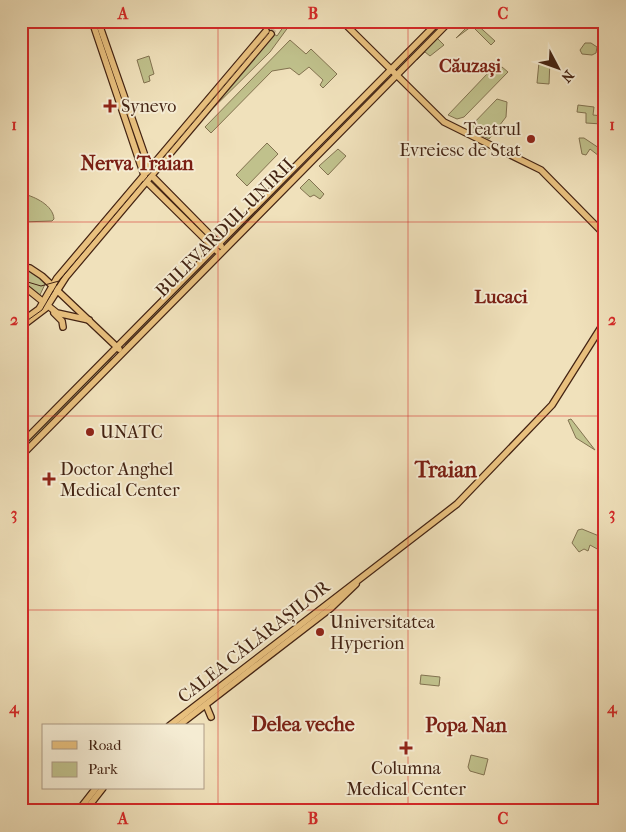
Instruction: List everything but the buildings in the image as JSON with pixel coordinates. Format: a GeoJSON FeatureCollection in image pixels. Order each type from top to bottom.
{"type":"FeatureCollection","features":[{"type":"Feature","properties":{"kind":"main road"},"geometry":{"type":"LineString","coordinates":[[92,21],[146,182],[216,246]]}},
{"type":"Feature","properties":{"kind":"main road"},"geometry":{"type":"LineString","coordinates":[[98,21],[152,176],[222,252]]}},
{"type":"Feature","properties":{"kind":"main road"},"geometry":{"type":"LineString","coordinates":[[342,21],[447,123],[541,170],[605,235]]}},
{"type":"Feature","properties":{"kind":"main road","name":"BULEVARDUL UNIRII"},"geometry":{"type":"LineString","coordinates":[[21,444],[439,21]]}},
{"type":"Feature","properties":{"kind":"main road","name":"BULEVARDUL UNIRII"},"geometry":{"type":"LineString","coordinates":[[21,456],[450,21]]}},
{"type":"Feature","properties":{"kind":"main road"},"geometry":{"type":"LineString","coordinates":[[54,287],[152,176],[211,101],[269,32]]}},
{"type":"Feature","properties":{"kind":"main road"},"geometry":{"type":"LineString","coordinates":[[21,327],[45,304],[54,287],[161,154],[211,101]]}},
{"type":"Feature","properties":{"kind":"main road"},"geometry":{"type":"LineString","coordinates":[[320,142],[325,147]]}},
{"type":"Feature","properties":{"kind":"main road"},"geometry":{"type":"LineString","coordinates":[[145,155],[153,158],[161,154]]}},
{"type":"Feature","properties":{"kind":"main road"},"geometry":{"type":"LineString","coordinates":[[290,172],[296,177]]}},
{"type":"Feature","properties":{"kind":"main road"},"geometry":{"type":"LineString","coordinates":[[21,268],[32,269],[54,287],[122,353]]}},
{"type":"Feature","properties":{"kind":"main road"},"geometry":{"type":"LineString","coordinates":[[21,284],[53,311],[62,321],[63,327]]}},
{"type":"Feature","properties":{"kind":"main road"},"geometry":{"type":"LineString","coordinates":[[21,322],[45,304]]}},
{"type":"Feature","properties":{"kind":"main road"},"geometry":{"type":"LineString","coordinates":[[53,311],[91,321]]}},
{"type":"Feature","properties":{"kind":"main road","name":"CALEA CĂLĂRAȘILOR"},"geometry":{"type":"LineString","coordinates":[[172,724],[357,583],[457,504],[526,434],[558,397],[605,321]]}},
{"type":"Feature","properties":{"kind":"main road","name":"CALEA CĂLĂRAȘILOR"},"geometry":{"type":"LineString","coordinates":[[181,724],[332,608],[357,583]]}},
{"type":"Feature","properties":{"kind":"main road"},"geometry":{"type":"LineString","coordinates":[[206,704],[211,717]]}},
{"type":"Feature","properties":{"kind":"main road"},"geometry":{"type":"LineString","coordinates":[[78,811],[94,790]]}},
{"type":"Feature","properties":{"kind":"main road"},"geometry":{"type":"LineString","coordinates":[[84,811],[101,790]]}},
{"type":"Feature","properties":{"kind":"green space"},"geometry":{"type":"Polygon","coordinates":[[[473,21],[495,41],[491,45],[472,26],[456,38],[473,21]]]}},
{"type":"Feature","properties":{"kind":"green space"},"geometry":{"type":"Polygon","coordinates":[[[286,23],[289,26],[270,52],[199,122],[274,34],[277,36],[286,23]]]}},
{"type":"Feature","properties":{"kind":"green space"},"geometry":{"type":"Polygon","coordinates":[[[437,38],[444,45],[430,56],[425,52],[417,60],[437,38]]]}},
{"type":"Feature","properties":{"kind":"green space"},"geometry":{"type":"Polygon","coordinates":[[[290,40],[306,54],[311,49],[337,74],[323,88],[320,85],[323,80],[309,67],[299,75],[290,68],[272,71],[211,133],[205,127],[290,40]]]}},
{"type":"Feature","properties":{"kind":"green space"},"geometry":{"type":"Polygon","coordinates":[[[585,43],[591,43],[597,47],[596,53],[592,55],[582,54],[580,50],[585,43]]]}},
{"type":"Feature","properties":{"kind":"green space"},"geometry":{"type":"Polygon","coordinates":[[[149,56],[154,74],[149,76],[150,81],[144,83],[137,60],[149,56]]]}},
{"type":"Feature","properties":{"kind":"green space"},"geometry":{"type":"Polygon","coordinates":[[[550,60],[549,84],[537,83],[539,62],[550,60]]]}},
{"type":"Feature","properties":{"kind":"green space"},"geometry":{"type":"Polygon","coordinates":[[[502,67],[508,72],[464,117],[457,119],[448,115],[487,74],[502,67]]]}},
{"type":"Feature","properties":{"kind":"green space"},"geometry":{"type":"Polygon","coordinates":[[[388,77],[371,97],[328,140],[327,138],[388,77]]]}},
{"type":"Feature","properties":{"kind":"green space"},"geometry":{"type":"Polygon","coordinates":[[[497,99],[507,102],[506,117],[489,139],[471,130],[470,127],[497,99]]]}},
{"type":"Feature","properties":{"kind":"green space"},"geometry":{"type":"Polygon","coordinates":[[[578,105],[594,107],[593,115],[603,116],[602,124],[586,123],[586,113],[577,112],[578,105]]]}},
{"type":"Feature","properties":{"kind":"green space"},"geometry":{"type":"Polygon","coordinates":[[[579,138],[584,138],[602,150],[599,156],[590,149],[586,155],[582,154],[579,138]]]}},
{"type":"Feature","properties":{"kind":"green space"},"geometry":{"type":"Polygon","coordinates":[[[267,143],[278,154],[247,186],[236,175],[267,143]]]}},
{"type":"Feature","properties":{"kind":"green space"},"geometry":{"type":"Polygon","coordinates":[[[338,149],[346,156],[328,175],[319,166],[338,149]]]}},
{"type":"Feature","properties":{"kind":"green space"},"geometry":{"type":"Polygon","coordinates":[[[291,175],[292,178],[226,243],[291,175]]]}},
{"type":"Feature","properties":{"kind":"green space"},"geometry":{"type":"Polygon","coordinates":[[[309,179],[324,194],[320,199],[314,195],[310,197],[300,188],[309,179]]]}},
{"type":"Feature","properties":{"kind":"green space"},"geometry":{"type":"Polygon","coordinates":[[[21,190],[24,194],[33,197],[47,206],[54,219],[52,221],[21,222],[21,190]]]}},
{"type":"Feature","properties":{"kind":"green space"},"geometry":{"type":"Polygon","coordinates":[[[212,254],[193,278],[125,345],[135,332],[212,254]]]}},
{"type":"Feature","properties":{"kind":"green space"},"geometry":{"type":"Polygon","coordinates":[[[31,271],[46,282],[39,297],[21,280],[21,273],[31,271]]]}},
{"type":"Feature","properties":{"kind":"green space"},"geometry":{"type":"Polygon","coordinates":[[[114,354],[104,369],[21,452],[21,446],[114,354]]]}},
{"type":"Feature","properties":{"kind":"green space"},"geometry":{"type":"Polygon","coordinates":[[[571,419],[595,450],[576,438],[568,420],[571,419]]]}},
{"type":"Feature","properties":{"kind":"green space"},"geometry":{"type":"Polygon","coordinates":[[[582,529],[604,538],[599,550],[590,545],[588,551],[584,549],[579,552],[572,543],[578,530],[582,529]]]}},
{"type":"Feature","properties":{"kind":"green space"},"geometry":{"type":"Polygon","coordinates":[[[421,675],[440,677],[439,686],[420,684],[421,675]]]}},
{"type":"Feature","properties":{"kind":"green space"},"geometry":{"type":"Polygon","coordinates":[[[471,755],[488,759],[484,775],[470,771],[468,767],[471,755]]]}},
{"type":"Feature","properties":{"kind":"tunnel"},"geometry":{"type":"LineString","coordinates":[[266,31],[273,21]]}},
{"type":"Feature","properties":{"kind":"tunnel"},"geometry":{"type":"LineString","coordinates":[[271,34],[280,21]]}},
{"type":"Feature","properties":{"kind":"tram line"},"geometry":{"type":"LineString","coordinates":[[21,325],[42,310],[59,281],[269,33]]}},
{"type":"Feature","properties":{"kind":"tram line"},"geometry":{"type":"LineString","coordinates":[[21,280],[41,286],[59,281]]}},
{"type":"Feature","properties":{"kind":"place","name":"Synevo"},"geometry":{"type":"Point","coordinates":[110,106]}},
{"type":"Feature","properties":{"kind":"place","name":"Teatrul Evreiesc de Stat"},"geometry":{"type":"Point","coordinates":[531,139]}},
{"type":"Feature","properties":{"kind":"place","name":"UNATC"},"geometry":{"type":"Point","coordinates":[90,432]}},
{"type":"Feature","properties":{"kind":"place","name":"Doctor Anghel Medical Center"},"geometry":{"type":"Point","coordinates":[49,479]}},
{"type":"Feature","properties":{"kind":"place","name":"Universitatea Hyperion"},"geometry":{"type":"Point","coordinates":[320,632]}},
{"type":"Feature","properties":{"kind":"place","name":"Columna Medical Center"},"geometry":{"type":"Point","coordinates":[406,748]}},
{"type":"Feature","properties":{"kind":"district","name":"Căuzași"},"geometry":{"type":"Point","coordinates":[470,66]}},
{"type":"Feature","properties":{"kind":"district","name":"Nerva Traian"},"geometry":{"type":"Point","coordinates":[137,163]}},
{"type":"Feature","properties":{"kind":"district","name":"Lucaci"},"geometry":{"type":"Point","coordinates":[501,297]}},
{"type":"Feature","properties":{"kind":"district","name":"Traian"},"geometry":{"type":"Point","coordinates":[446,470]}},
{"type":"Feature","properties":{"kind":"district","name":"Delea veche"},"geometry":{"type":"Point","coordinates":[303,724]}},
{"type":"Feature","properties":{"kind":"district","name":"Popa Nan"},"geometry":{"type":"Point","coordinates":[466,725]}}]}
